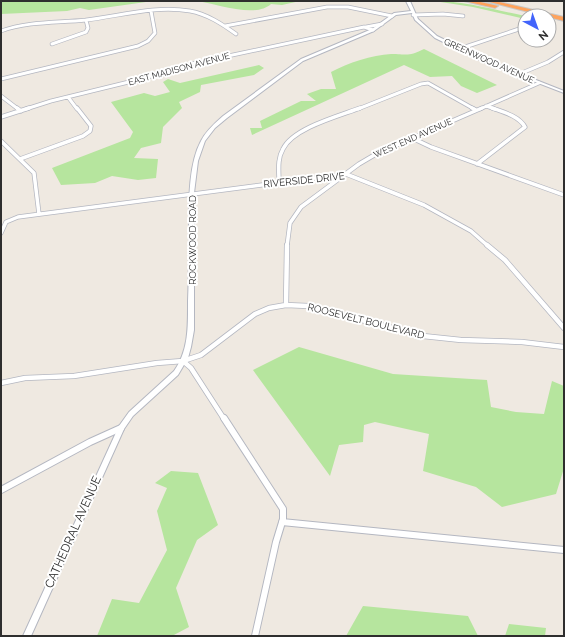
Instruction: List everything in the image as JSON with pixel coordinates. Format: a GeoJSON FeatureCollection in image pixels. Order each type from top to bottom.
{"type":"FeatureCollection","features":[{"type":"Feature","properties":{"kind":"highway"},"geometry":{"type":"LineString","coordinates":[[467,1],[517,12]]}},
{"type":"Feature","properties":{"kind":"highway"},"geometry":{"type":"LineString","coordinates":[[489,1],[564,19]]}},
{"type":"Feature","properties":{"kind":"street","name":"GREENWOOD AVENUE"},"geometry":{"type":"LineString","coordinates":[[408,1],[419,23],[430,33],[459,49],[517,75],[564,92]]}},
{"type":"Feature","properties":{"kind":"street"},"geometry":{"type":"LineString","coordinates":[[224,26],[327,7],[348,7],[392,16]]}},
{"type":"Feature","properties":{"kind":"street"},"geometry":{"type":"LineString","coordinates":[[2,30],[31,23],[86,20],[152,11],[178,10],[205,15],[236,34]]}},
{"type":"Feature","properties":{"kind":"street"},"geometry":{"type":"LineString","coordinates":[[1,79],[138,46],[148,41],[155,33],[152,11]]}},
{"type":"Feature","properties":{"kind":"street","name":"ROCKWOOD ROAD"},"geometry":{"type":"LineString","coordinates":[[121,428],[131,414],[176,373],[189,348],[191,330],[192,192],[196,161],[200,147],[209,132],[218,122],[302,60],[372,30],[398,13],[413,13]]}},
{"type":"Feature","properties":{"kind":"street"},"geometry":{"type":"LineString","coordinates":[[413,13],[463,16]]}},
{"type":"Feature","properties":{"kind":"street"},"geometry":{"type":"LineString","coordinates":[[52,44],[86,32],[88,28],[86,20]]}},
{"type":"Feature","properties":{"kind":"street","name":"EAST MADISON AVENUE"},"geometry":{"type":"LineString","coordinates":[[1,117],[68,97],[141,79],[195,63],[382,24]]}},
{"type":"Feature","properties":{"kind":"street"},"geometry":{"type":"LineString","coordinates":[[364,27],[372,30]]}},
{"type":"Feature","properties":{"kind":"street","name":"EAST MADISON AVENUE"},"geometry":{"type":"LineString","coordinates":[[359,29],[372,30]]}},
{"type":"Feature","properties":{"kind":"street"},"geometry":{"type":"LineString","coordinates":[[459,49],[517,30]]}},
{"type":"Feature","properties":{"kind":"street"},"geometry":{"type":"LineString","coordinates":[[517,75],[548,62],[564,52]]}},
{"type":"Feature","properties":{"kind":"street"},"geometry":{"type":"LineString","coordinates":[[279,182],[279,154],[284,145],[294,136],[307,129],[421,84],[428,83],[476,110]]}},
{"type":"Feature","properties":{"kind":"street","name":"WEST END AVENUE"},"geometry":{"type":"LineString","coordinates":[[286,305],[286,275],[291,222],[301,207],[376,154],[539,83]]}},
{"type":"Feature","properties":{"kind":"street"},"geometry":{"type":"LineString","coordinates":[[1,96],[21,111]]}},
{"type":"Feature","properties":{"kind":"street"},"geometry":{"type":"LineString","coordinates":[[20,159],[83,136],[90,131],[90,126],[68,97]]}},
{"type":"Feature","properties":{"kind":"street"},"geometry":{"type":"LineString","coordinates":[[477,164],[525,127],[524,123],[519,119],[486,106]]}},
{"type":"Feature","properties":{"kind":"street"},"geometry":{"type":"LineString","coordinates":[[412,138],[477,164],[564,195]]}},
{"type":"Feature","properties":{"kind":"street"},"geometry":{"type":"LineString","coordinates":[[1,141],[34,173],[39,214]]}},
{"type":"Feature","properties":{"kind":"street","name":"RIVERSIDE DRIVE"},"geometry":{"type":"LineString","coordinates":[[1,233],[6,223],[18,216],[192,192],[346,174],[424,205],[471,231],[505,260],[564,328]]}},
{"type":"Feature","properties":{"kind":"street","name":"ROOSEVELT BOULEVARD"},"geometry":{"type":"LineString","coordinates":[[1,383],[31,378],[74,376],[157,363],[183,361],[201,355],[255,314],[269,308],[286,305],[308,306],[423,336],[461,340],[522,342],[564,348]]}},
{"type":"Feature","properties":{"kind":"street"},"geometry":{"type":"LineString","coordinates":[[183,361],[191,368],[283,509],[284,514],[276,542],[255,636]]}},
{"type":"Feature","properties":{"kind":"street"},"geometry":{"type":"LineString","coordinates":[[1,490],[45,468],[97,438],[121,428]]}},
{"type":"Feature","properties":{"kind":"street","name":"CATHEDRAL AVENUE"},"geometry":{"type":"LineString","coordinates":[[27,636],[121,428]]}},
{"type":"Feature","properties":{"kind":"street"},"geometry":{"type":"LineString","coordinates":[[282,522],[564,550]]}},
{"type":"Feature","properties":{"kind":"green space"},"geometry":{"type":"Polygon","coordinates":[[[1,1],[153,1],[89,10],[80,8],[67,11],[1,14],[1,1]]]}},
{"type":"Feature","properties":{"kind":"green space"},"geometry":{"type":"Polygon","coordinates":[[[196,1],[300,1],[282,5],[271,4],[264,8],[245,10],[196,1]]]}},
{"type":"Feature","properties":{"kind":"green space"},"geometry":{"type":"Polygon","coordinates":[[[434,1],[457,2],[480,6],[517,14],[517,17],[473,7],[434,1]]]}},
{"type":"Feature","properties":{"kind":"green space"},"geometry":{"type":"Polygon","coordinates":[[[424,49],[497,85],[477,93],[461,86],[452,76],[430,77],[404,65],[252,135],[250,128],[262,128],[260,121],[301,101],[316,101],[307,94],[321,89],[336,89],[331,72],[368,58],[391,54],[405,55],[419,52],[424,49]]]}},
{"type":"Feature","properties":{"kind":"green space"},"geometry":{"type":"Polygon","coordinates":[[[259,65],[264,68],[254,75],[201,85],[200,92],[179,102],[182,108],[163,127],[161,143],[141,148],[134,158],[158,159],[156,178],[138,180],[112,176],[95,183],[61,185],[52,168],[130,138],[133,132],[111,102],[144,93],[155,96],[170,92],[163,82],[168,79],[180,83],[259,65]]]}},
{"type":"Feature","properties":{"kind":"green space"},"geometry":{"type":"Polygon","coordinates":[[[299,347],[393,374],[487,380],[491,407],[516,412],[544,414],[552,381],[564,386],[564,468],[556,494],[502,507],[476,487],[423,471],[429,434],[375,422],[364,425],[363,442],[339,445],[330,476],[253,370],[299,347]]]}},
{"type":"Feature","properties":{"kind":"green space"},"geometry":{"type":"Polygon","coordinates":[[[171,471],[198,473],[218,525],[197,540],[176,588],[189,627],[172,636],[97,636],[112,599],[139,603],[167,550],[157,511],[167,488],[155,483],[171,471]]]}},
{"type":"Feature","properties":{"kind":"green space"},"geometry":{"type":"Polygon","coordinates":[[[363,606],[468,616],[478,636],[346,636],[363,606]]]}},
{"type":"Feature","properties":{"kind":"green space"},"geometry":{"type":"Polygon","coordinates":[[[509,624],[546,628],[545,636],[505,636],[509,624]]]}}]}
